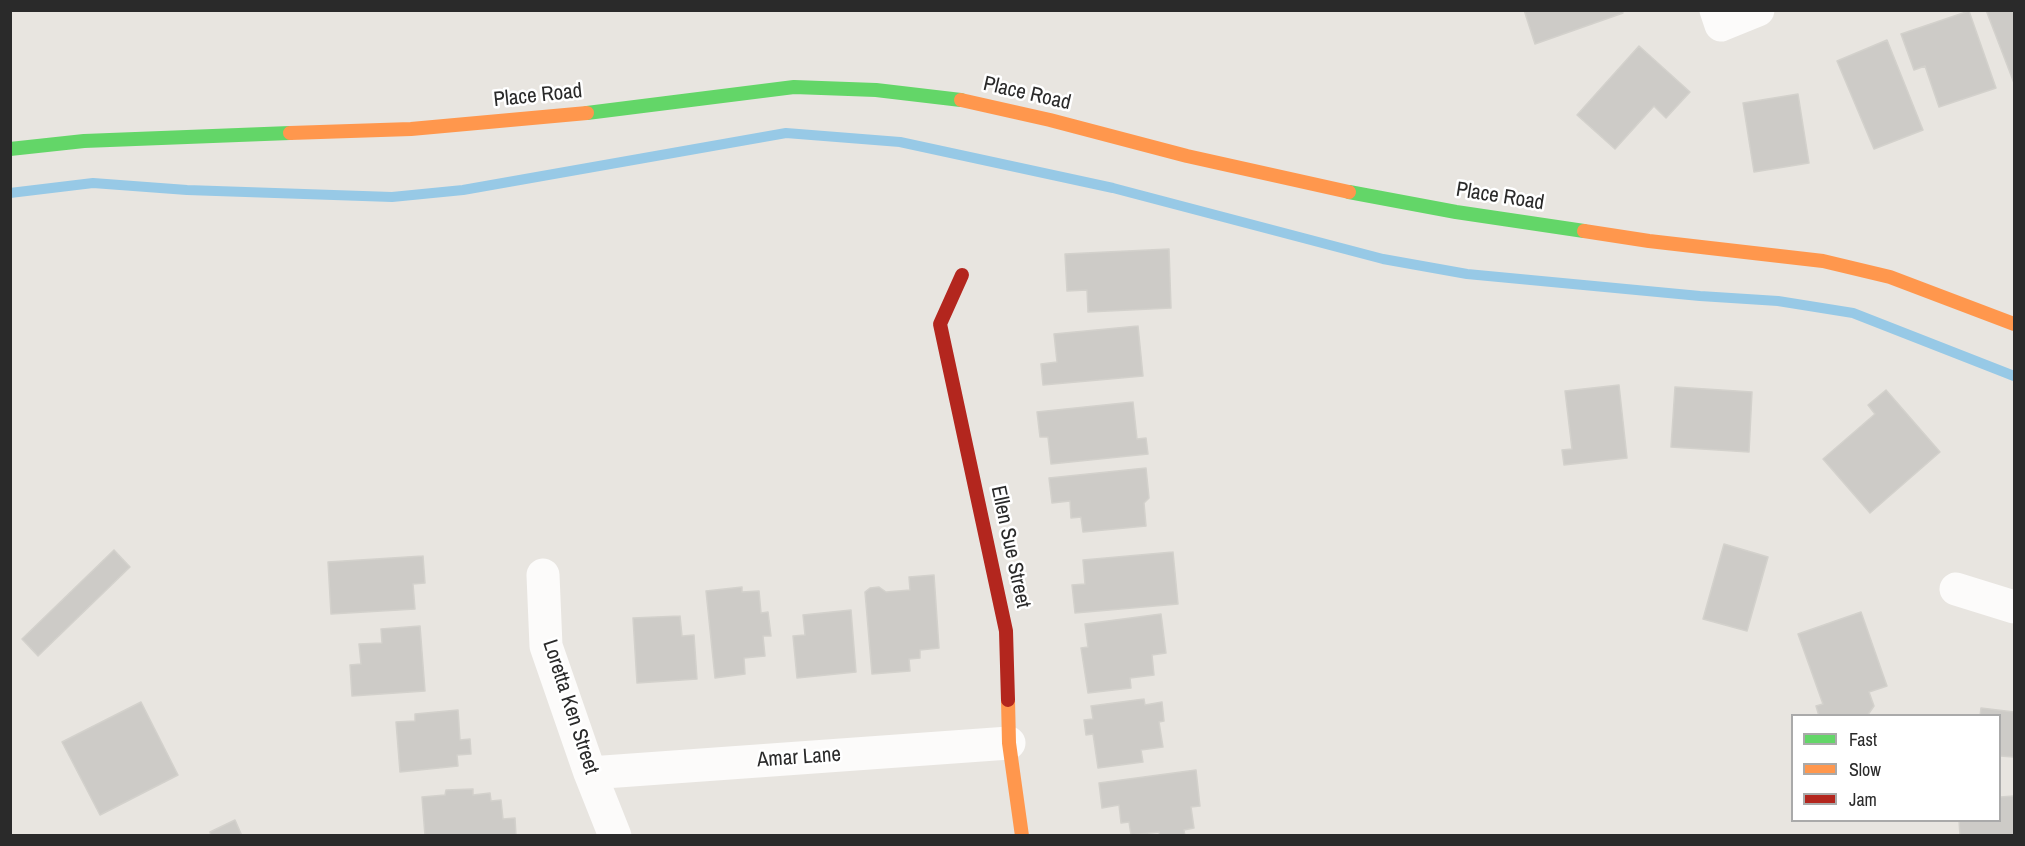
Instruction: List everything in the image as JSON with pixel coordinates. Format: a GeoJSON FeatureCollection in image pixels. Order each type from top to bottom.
{"type":"FeatureCollection","features":[{"type":"Feature","properties":{"kind":"street"},"geometry":{"type":"LineString","coordinates":[[1716,10],[1722,25],[1758,10]]}},
{"type":"Feature","properties":{"kind":"street","name":"Place Road"},"geometry":{"type":"LineString","coordinates":[[10,149],[84,141],[162,137],[411,129],[568,115],[794,87],[876,90],[966,101],[1050,120],[1186,156],[1337,190],[1456,212],[1649,241],[1823,261],[1890,277],[2014,324]]}},
{"type":"Feature","properties":{"kind":"street","name":"Ellen Sue Street"},"geometry":{"type":"LineString","coordinates":[[962,275],[940,324],[1006,631],[1008,743],[1022,836]]}},
{"type":"Feature","properties":{"kind":"street","name":"Loretta Ken Street"},"geometry":{"type":"LineString","coordinates":[[543,575],[546,646],[590,773],[615,836]]}},
{"type":"Feature","properties":{"kind":"street"},"geometry":{"type":"LineString","coordinates":[[1956,589],[2014,607]]}},
{"type":"Feature","properties":{"kind":"street","name":"Amar Lane"},"geometry":{"type":"LineString","coordinates":[[590,773],[1008,743]]}},
{"type":"Feature","properties":{"kind":"building"},"geometry":{"type":"Polygon","coordinates":[[[1524,10],[1622,10],[1623,13],[1535,44],[1524,10]]]}},
{"type":"Feature","properties":{"kind":"building"},"geometry":{"type":"Polygon","coordinates":[[[1986,10],[2014,10],[2014,83],[1986,10]]]}},
{"type":"Feature","properties":{"kind":"building"},"geometry":{"type":"Polygon","coordinates":[[[1969,11],[1996,88],[1939,107],[1925,66],[1914,70],[1901,34],[1969,11]]]}},
{"type":"Feature","properties":{"kind":"building"},"geometry":{"type":"Polygon","coordinates":[[[1887,40],[1923,130],[1874,149],[1837,61],[1887,40]]]}},
{"type":"Feature","properties":{"kind":"building"},"geometry":{"type":"Polygon","coordinates":[[[1639,46],[1690,92],[1666,118],[1654,106],[1615,149],[1577,115],[1639,46]]]}},
{"type":"Feature","properties":{"kind":"building"},"geometry":{"type":"Polygon","coordinates":[[[1798,94],[1809,163],[1754,172],[1743,103],[1798,94]]]}},
{"type":"Feature","properties":{"kind":"building"},"geometry":{"type":"Polygon","coordinates":[[[1169,249],[1171,308],[1088,312],[1087,290],[1067,291],[1065,254],[1169,249]]]}},
{"type":"Feature","properties":{"kind":"building"},"geometry":{"type":"Polygon","coordinates":[[[1138,326],[1143,376],[1043,385],[1041,364],[1057,362],[1054,334],[1138,326]]]}},
{"type":"Feature","properties":{"kind":"building"},"geometry":{"type":"Polygon","coordinates":[[[1619,385],[1627,458],[1564,465],[1562,450],[1572,449],[1565,391],[1619,385]]]}},
{"type":"Feature","properties":{"kind":"building"},"geometry":{"type":"Polygon","coordinates":[[[1675,387],[1752,392],[1749,452],[1671,447],[1675,387]]]}},
{"type":"Feature","properties":{"kind":"building"},"geometry":{"type":"Polygon","coordinates":[[[1886,390],[1940,452],[1870,513],[1823,459],[1875,414],[1868,405],[1886,390]]]}},
{"type":"Feature","properties":{"kind":"building"},"geometry":{"type":"Polygon","coordinates":[[[1133,402],[1137,439],[1146,438],[1148,454],[1051,464],[1048,437],[1040,437],[1037,412],[1133,402]]]}},
{"type":"Feature","properties":{"kind":"building"},"geometry":{"type":"Polygon","coordinates":[[[1146,468],[1149,498],[1144,503],[1146,526],[1083,532],[1081,517],[1071,518],[1070,501],[1052,503],[1049,478],[1146,468]]]}},
{"type":"Feature","properties":{"kind":"building"},"geometry":{"type":"Polygon","coordinates":[[[1724,544],[1768,557],[1747,631],[1703,619],[1724,544]]]}},
{"type":"Feature","properties":{"kind":"building"},"geometry":{"type":"Polygon","coordinates":[[[114,550],[130,567],[38,656],[22,639],[114,550]]]}},
{"type":"Feature","properties":{"kind":"building"},"geometry":{"type":"Polygon","coordinates":[[[1173,552],[1178,604],[1075,613],[1072,585],[1085,584],[1083,560],[1173,552]]]}},
{"type":"Feature","properties":{"kind":"building"},"geometry":{"type":"Polygon","coordinates":[[[423,556],[425,583],[413,584],[415,609],[331,614],[328,562],[423,556]]]}},
{"type":"Feature","properties":{"kind":"building"},"geometry":{"type":"Polygon","coordinates":[[[934,575],[939,648],[920,650],[920,658],[909,659],[910,671],[872,674],[865,592],[870,588],[879,587],[886,592],[910,590],[909,577],[934,575]]]}},
{"type":"Feature","properties":{"kind":"building"},"geometry":{"type":"Polygon","coordinates":[[[742,587],[742,592],[759,591],[761,613],[768,612],[771,636],[763,636],[765,656],[744,658],[745,674],[715,678],[706,591],[742,587]]]}},
{"type":"Feature","properties":{"kind":"building"},"geometry":{"type":"Polygon","coordinates":[[[851,610],[856,672],[797,678],[793,636],[805,635],[803,615],[851,610]]]}},
{"type":"Feature","properties":{"kind":"building"},"geometry":{"type":"Polygon","coordinates":[[[1861,612],[1887,686],[1869,692],[1874,706],[1868,714],[1818,714],[1816,706],[1823,704],[1798,634],[1861,612]]]}},
{"type":"Feature","properties":{"kind":"building"},"geometry":{"type":"Polygon","coordinates":[[[1161,614],[1166,653],[1152,655],[1154,675],[1130,678],[1131,688],[1088,693],[1081,648],[1088,647],[1085,624],[1161,614]]]}},
{"type":"Feature","properties":{"kind":"building"},"geometry":{"type":"Polygon","coordinates":[[[680,616],[682,636],[694,635],[697,679],[637,683],[633,618],[680,616]]]}},
{"type":"Feature","properties":{"kind":"building"},"geometry":{"type":"Polygon","coordinates":[[[420,626],[425,691],[352,696],[350,665],[361,664],[359,644],[382,643],[381,629],[420,626]]]}},
{"type":"Feature","properties":{"kind":"building"},"geometry":{"type":"Polygon","coordinates":[[[1144,699],[1145,705],[1162,702],[1164,721],[1159,722],[1163,747],[1141,750],[1143,762],[1098,768],[1093,734],[1086,735],[1084,720],[1093,719],[1091,706],[1144,699]]]}},
{"type":"Feature","properties":{"kind":"building"},"geometry":{"type":"Polygon","coordinates":[[[141,702],[178,775],[100,815],[62,742],[141,702]]]}},
{"type":"Feature","properties":{"kind":"building"},"geometry":{"type":"Polygon","coordinates":[[[1981,708],[2014,712],[2014,757],[2001,756],[2001,714],[1980,714],[1981,708]]]}},
{"type":"Feature","properties":{"kind":"building"},"geometry":{"type":"Polygon","coordinates":[[[458,710],[460,740],[470,739],[471,754],[457,755],[458,766],[400,772],[396,722],[415,721],[415,714],[458,710]]]}},
{"type":"Feature","properties":{"kind":"building"},"geometry":{"type":"Polygon","coordinates":[[[1196,770],[1200,806],[1191,807],[1194,828],[1184,830],[1185,836],[1160,836],[1159,832],[1131,835],[1129,822],[1121,823],[1119,805],[1102,808],[1099,783],[1196,770]]]}},
{"type":"Feature","properties":{"kind":"building"},"geometry":{"type":"Polygon","coordinates":[[[473,789],[473,795],[490,793],[491,801],[501,800],[503,819],[515,818],[516,836],[425,836],[422,797],[445,795],[446,790],[473,789]]]}},
{"type":"Feature","properties":{"kind":"building"},"geometry":{"type":"Polygon","coordinates":[[[2014,796],[2014,836],[1960,836],[1959,822],[2001,822],[2001,797],[2014,796]]]}},
{"type":"Feature","properties":{"kind":"building"},"geometry":{"type":"Polygon","coordinates":[[[235,820],[242,836],[211,836],[210,832],[235,820]]]}},
{"type":"Feature","properties":{"kind":"waterway"},"geometry":{"type":"LineString","coordinates":[[10,193],[93,183],[187,190],[392,197],[463,190],[786,133],[900,142],[1113,188],[1383,259],[1467,274],[1778,301],[1853,313],[2014,376]]}},
{"type":"Feature","properties":{"kind":"traffic: fast"},"geometry":{"type":"LineString","coordinates":[[587,113],[794,87],[876,90],[961,100]]}},
{"type":"Feature","properties":{"kind":"traffic: fast"},"geometry":{"type":"LineString","coordinates":[[10,149],[84,141],[290,133]]}},
{"type":"Feature","properties":{"kind":"traffic: fast"},"geometry":{"type":"LineString","coordinates":[[1349,192],[1456,212],[1584,231]]}},
{"type":"Feature","properties":{"kind":"traffic: slow"},"geometry":{"type":"LineString","coordinates":[[961,100],[1050,120],[1187,156],[1349,192]]}},
{"type":"Feature","properties":{"kind":"traffic: slow"},"geometry":{"type":"LineString","coordinates":[[290,133],[411,129],[587,113]]}},
{"type":"Feature","properties":{"kind":"traffic: slow"},"geometry":{"type":"LineString","coordinates":[[1584,231],[1649,241],[1823,261],[1890,277],[2014,324]]}},
{"type":"Feature","properties":{"kind":"traffic: slow"},"geometry":{"type":"LineString","coordinates":[[1008,700],[1009,743],[1022,836]]}},
{"type":"Feature","properties":{"kind":"traffic: jam"},"geometry":{"type":"LineString","coordinates":[[962,275],[940,324],[1006,631],[1008,700]]}}]}
